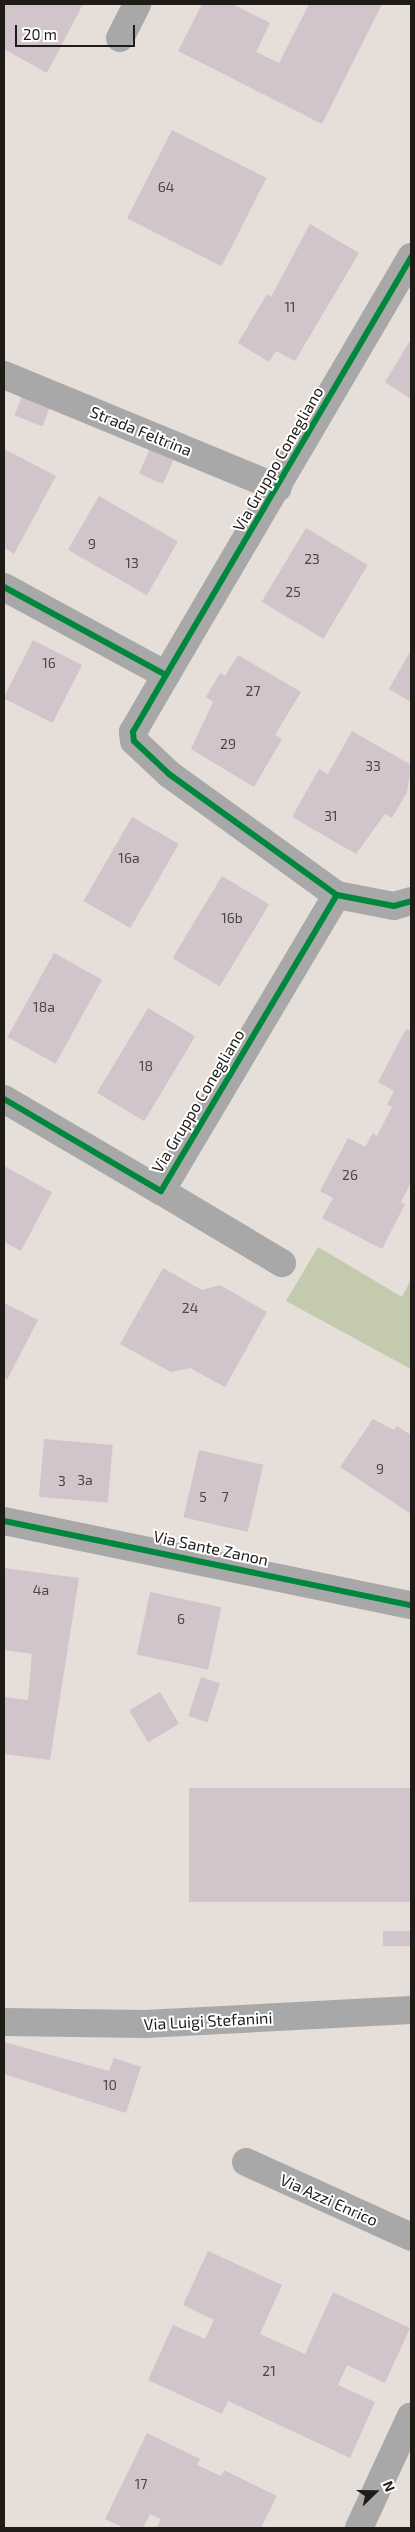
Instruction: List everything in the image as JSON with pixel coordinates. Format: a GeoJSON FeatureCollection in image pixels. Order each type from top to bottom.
{"type":"FeatureCollection","features":[{"type":"Feature","properties":{"kind":"street"},"geometry":{"type":"LineString","coordinates":[[120,38],[137,4]]}},
{"type":"Feature","properties":{"kind":"street","name":"Via Gruppo Conegliano"},"geometry":{"type":"LineString","coordinates":[[411,257],[278,488],[133,732],[134,741],[169,774],[337,895],[394,906],[411,901]]}},
{"type":"Feature","properties":{"kind":"street","name":"Strada Feltrina"},"geometry":{"type":"LineString","coordinates":[[4,375],[278,488]]}},
{"type":"Feature","properties":{"kind":"street"},"geometry":{"type":"LineString","coordinates":[[4,587],[166,675]]}},
{"type":"Feature","properties":{"kind":"street","name":"Via Gruppo Conegliano"},"geometry":{"type":"LineString","coordinates":[[161,1191],[337,895]]}},
{"type":"Feature","properties":{"kind":"street","name":"Via Gruppo Conegliano"},"geometry":{"type":"LineString","coordinates":[[4,1099],[282,1263]]}},
{"type":"Feature","properties":{"kind":"street","name":"Via Sante Zanon"},"geometry":{"type":"LineString","coordinates":[[4,1521],[411,1606]]}},
{"type":"Feature","properties":{"kind":"street","name":"Via Luigi Stefanini"},"geometry":{"type":"LineString","coordinates":[[4,2022],[145,2024],[411,2010]]}},
{"type":"Feature","properties":{"kind":"street","name":"Via Azzi Enrico"},"geometry":{"type":"LineString","coordinates":[[246,2162],[411,2237]]}},
{"type":"Feature","properties":{"kind":"street"},"geometry":{"type":"LineString","coordinates":[[359,2528],[411,2416]]}},
{"type":"Feature","properties":{"kind":"green space"},"geometry":{"type":"Polygon","coordinates":[[[318,1247],[402,1297],[411,1279],[411,1369],[286,1301],[318,1247]]]}},
{"type":"Feature","properties":{"kind":"building"},"geometry":{"type":"Polygon","coordinates":[[[4,4],[83,4],[47,73],[4,49],[4,4]]]}},
{"type":"Feature","properties":{"kind":"building"},"geometry":{"type":"Polygon","coordinates":[[[202,4],[232,4],[270,23],[256,52],[279,63],[309,4],[382,4],[322,124],[178,51],[202,4]]]}},
{"type":"Feature","properties":{"kind":"building"},"geometry":{"type":"Polygon","coordinates":[[[172,130],[266,178],[222,266],[127,218],[172,130]]]}},
{"type":"Feature","properties":{"kind":"building"},"geometry":{"type":"Polygon","coordinates":[[[310,224],[359,253],[295,361],[276,351],[269,362],[238,343],[267,294],[271,297],[310,224]]]}},
{"type":"Feature","properties":{"kind":"building"},"geometry":{"type":"Polygon","coordinates":[[[411,339],[411,399],[385,382],[411,339]]]}},
{"type":"Feature","properties":{"kind":"building"},"geometry":{"type":"Polygon","coordinates":[[[22,396],[50,407],[42,426],[14,416],[22,396]]]}},
{"type":"Feature","properties":{"kind":"building"},"geometry":{"type":"Polygon","coordinates":[[[150,448],[174,458],[163,484],[139,474],[150,448]]]}},
{"type":"Feature","properties":{"kind":"building"},"geometry":{"type":"Polygon","coordinates":[[[4,449],[56,476],[14,554],[4,547],[4,449]]]}},
{"type":"Feature","properties":{"kind":"building"},"geometry":{"type":"Polygon","coordinates":[[[99,496],[178,542],[147,595],[68,550],[99,496]]]}},
{"type":"Feature","properties":{"kind":"building"},"geometry":{"type":"Polygon","coordinates":[[[306,528],[368,565],[323,639],[262,602],[306,528]]]}},
{"type":"Feature","properties":{"kind":"building"},"geometry":{"type":"Polygon","coordinates":[[[33,640],[82,665],[52,723],[4,698],[33,640]]]}},
{"type":"Feature","properties":{"kind":"building"},"geometry":{"type":"Polygon","coordinates":[[[411,650],[411,702],[389,689],[411,650]]]}},
{"type":"Feature","properties":{"kind":"building"},"geometry":{"type":"Polygon","coordinates":[[[238,655],[301,692],[275,735],[282,739],[254,787],[191,749],[213,702],[206,697],[220,673],[225,676],[238,655]]]}},
{"type":"Feature","properties":{"kind":"building"},"geometry":{"type":"Polygon","coordinates":[[[352,731],[411,765],[407,792],[392,818],[385,814],[356,854],[292,817],[319,769],[328,774],[352,731]]]}},
{"type":"Feature","properties":{"kind":"building"},"geometry":{"type":"Polygon","coordinates":[[[132,817],[179,844],[130,928],[84,901],[132,817]]]}},
{"type":"Feature","properties":{"kind":"building"},"geometry":{"type":"Polygon","coordinates":[[[222,876],[269,904],[220,987],[173,958],[222,876]]]}},
{"type":"Feature","properties":{"kind":"building"},"geometry":{"type":"Polygon","coordinates":[[[54,953],[102,980],[56,1064],[7,1037],[54,953]]]}},
{"type":"Feature","properties":{"kind":"building"},"geometry":{"type":"Polygon","coordinates":[[[148,1008],[195,1036],[144,1121],[97,1093],[148,1008]]]}},
{"type":"Feature","properties":{"kind":"building"},"geometry":{"type":"Polygon","coordinates":[[[406,1029],[411,1031],[411,1182],[401,1202],[405,1204],[382,1249],[322,1218],[333,1198],[320,1191],[348,1138],[365,1147],[373,1133],[377,1136],[392,1107],[387,1105],[394,1091],[378,1082],[406,1029]]]}},
{"type":"Feature","properties":{"kind":"building"},"geometry":{"type":"Polygon","coordinates":[[[4,1166],[52,1192],[21,1251],[4,1242],[4,1166]]]}},
{"type":"Feature","properties":{"kind":"building"},"geometry":{"type":"Polygon","coordinates":[[[163,1268],[202,1290],[220,1285],[267,1312],[225,1387],[190,1368],[171,1372],[120,1344],[163,1268]]]}},
{"type":"Feature","properties":{"kind":"building"},"geometry":{"type":"Polygon","coordinates":[[[4,1303],[38,1320],[7,1380],[4,1378],[4,1303]]]}},
{"type":"Feature","properties":{"kind":"building"},"geometry":{"type":"Polygon","coordinates":[[[373,1419],[394,1430],[397,1426],[411,1435],[411,1514],[340,1467],[373,1419]]]}},
{"type":"Feature","properties":{"kind":"building"},"geometry":{"type":"Polygon","coordinates":[[[44,1439],[113,1445],[108,1503],[39,1497],[44,1439]]]}},
{"type":"Feature","properties":{"kind":"building"},"geometry":{"type":"Polygon","coordinates":[[[199,1450],[263,1465],[248,1532],[183,1517],[199,1450]]]}},
{"type":"Feature","properties":{"kind":"building"},"geometry":{"type":"Polygon","coordinates":[[[4,1568],[79,1578],[50,1760],[4,1754],[4,1697],[28,1700],[32,1654],[4,1650],[4,1568]]]}},
{"type":"Feature","properties":{"kind":"building"},"geometry":{"type":"Polygon","coordinates":[[[150,1592],[221,1607],[208,1670],[137,1655],[150,1592]]]}},
{"type":"Feature","properties":{"kind":"building"},"geometry":{"type":"Polygon","coordinates":[[[201,1677],[220,1683],[207,1722],[188,1716],[201,1677]]]}},
{"type":"Feature","properties":{"kind":"building"},"geometry":{"type":"Polygon","coordinates":[[[160,1692],[179,1724],[148,1742],[129,1711],[160,1692]]]}},
{"type":"Feature","properties":{"kind":"building"},"geometry":{"type":"Polygon","coordinates":[[[189,1788],[411,1788],[411,1902],[189,1902],[189,1788]]]}},
{"type":"Feature","properties":{"kind":"building"},"geometry":{"type":"Polygon","coordinates":[[[383,1931],[411,1931],[411,1946],[383,1946],[383,1931]]]}},
{"type":"Feature","properties":{"kind":"building"},"geometry":{"type":"Polygon","coordinates":[[[4,2042],[109,2071],[114,2058],[141,2067],[126,2113],[4,2074],[4,2042]]]}},
{"type":"Feature","properties":{"kind":"building"},"geometry":{"type":"Polygon","coordinates":[[[208,2251],[282,2285],[260,2334],[305,2354],[333,2292],[410,2328],[385,2383],[347,2365],[338,2385],[375,2402],[350,2458],[228,2401],[222,2414],[148,2380],[173,2325],[205,2339],[214,2320],[183,2305],[208,2251]]]}},
{"type":"Feature","properties":{"kind":"building"},"geometry":{"type":"Polygon","coordinates":[[[147,2433],[200,2459],[197,2465],[221,2476],[224,2470],[277,2496],[261,2528],[160,2528],[157,2527],[161,2519],[150,2514],[143,2528],[124,2528],[105,2519],[147,2433]]]}},
{"type":"Feature","properties":{"kind":"cycle path"},"geometry":{"type":"LineString","coordinates":[[166,675],[411,257]]}},
{"type":"Feature","properties":{"kind":"cycle path"},"geometry":{"type":"LineString","coordinates":[[4,587],[166,675],[133,732],[134,741],[169,774],[337,895],[394,906],[411,901]]}},
{"type":"Feature","properties":{"kind":"cycle path"},"geometry":{"type":"LineString","coordinates":[[4,1099],[161,1191],[337,895]]}},
{"type":"Feature","properties":{"kind":"cycle path"},"geometry":{"type":"LineString","coordinates":[[4,1521],[411,1605]]}}]}
